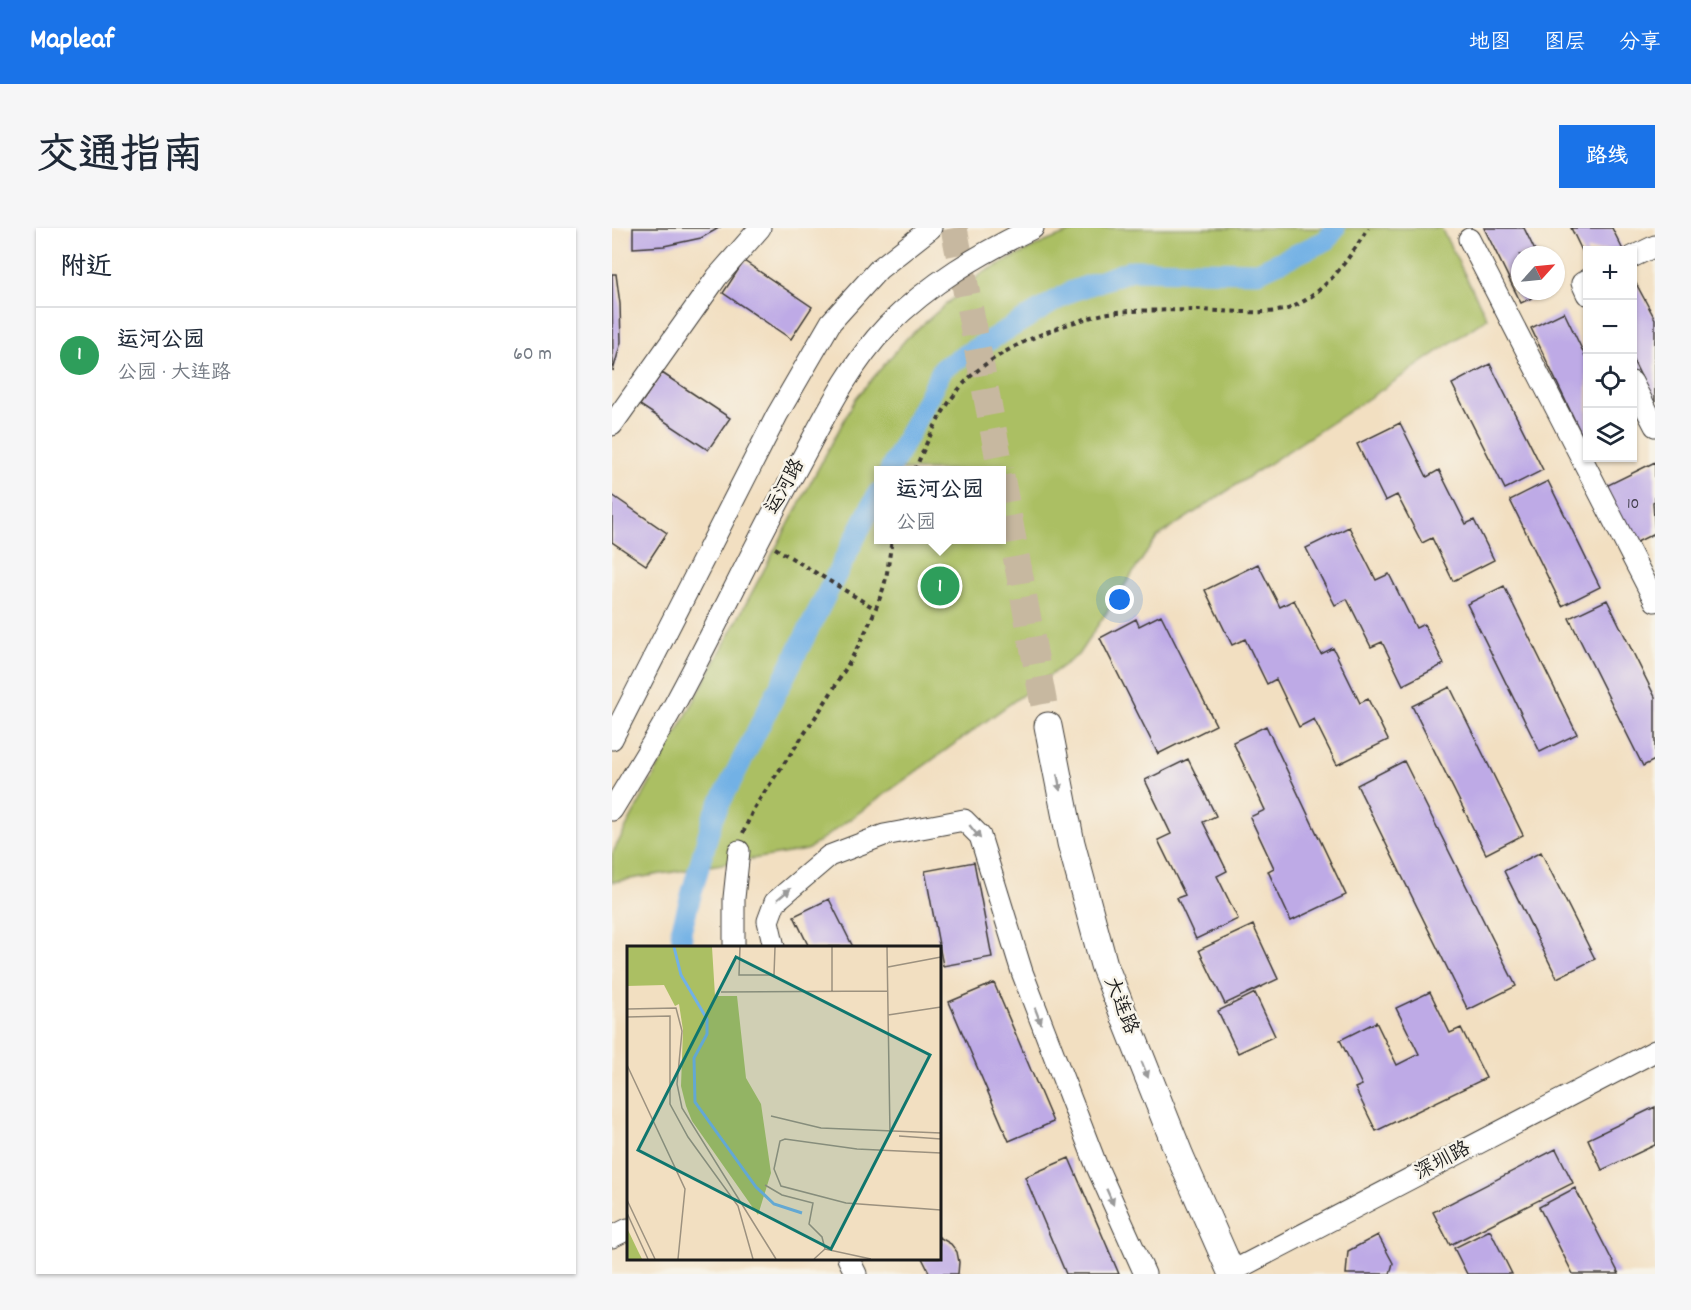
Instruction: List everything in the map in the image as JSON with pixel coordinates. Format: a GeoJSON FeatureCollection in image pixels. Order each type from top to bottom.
{"type":"FeatureCollection","features":[{"type":"Feature","properties":{"kind":"main road","name":"大连路"},"geometry":{"type":"LineString","coordinates":[[1048,726],[1071,843],[1104,965],[1180,1156],[1232,1273]]}},
{"type":"Feature","properties":{"kind":"street"},"geometry":{"type":"LineString","coordinates":[[612,425],[717,277],[760,228]]}},
{"type":"Feature","properties":{"kind":"street"},"geometry":{"type":"LineString","coordinates":[[612,739],[777,415],[831,322],[879,269],[931,228]]}},
{"type":"Feature","properties":{"kind":"street","name":"运河路"},"geometry":{"type":"LineString","coordinates":[[612,810],[672,709],[759,537],[844,382],[862,356],[895,320],[950,273],[979,254],[1033,228]]}},
{"type":"Feature","properties":{"kind":"street"},"geometry":{"type":"LineString","coordinates":[[1469,239],[1655,601]]}},
{"type":"Feature","properties":{"kind":"street"},"geometry":{"type":"LineString","coordinates":[[1637,255],[1655,246]]}},
{"type":"Feature","properties":{"kind":"street"},"geometry":{"type":"LineString","coordinates":[[1637,392],[1655,426]]}},
{"type":"Feature","properties":{"kind":"street"},"geometry":{"type":"LineString","coordinates":[[774,946],[768,921],[775,902],[828,856],[884,835],[964,820],[980,836],[1026,983],[1096,1167],[1145,1274]]}},
{"type":"Feature","properties":{"kind":"street"},"geometry":{"type":"LineString","coordinates":[[734,946],[734,898],[739,851]]}},
{"type":"Feature","properties":{"kind":"street","name":"深圳路"},"geometry":{"type":"LineString","coordinates":[[1232,1273],[1655,1051]]}},
{"type":"Feature","properties":{"kind":"street"},"geometry":{"type":"LineString","coordinates":[[612,1237],[627,1230]]}},
{"type":"Feature","properties":{"kind":"street"},"geometry":{"type":"LineString","coordinates":[[849,1259],[856,1274]]}},
{"type":"Feature","properties":{"kind":"path"},"geometry":{"type":"LineString","coordinates":[[917,466],[930,433],[967,380],[1007,351],[1051,331],[1106,314],[1289,309],[1322,288],[1353,253],[1368,228]]}},
{"type":"Feature","properties":{"kind":"path"},"geometry":{"type":"LineString","coordinates":[[739,851],[754,808],[843,672],[883,589],[891,544]]}},
{"type":"Feature","properties":{"kind":"path"},"geometry":{"type":"LineString","coordinates":[[795,561],[873,607]]}},
{"type":"Feature","properties":{"kind":"green space"},"geometry":{"type":"Polygon","coordinates":[[[1081,228],[1441,228],[1487,318],[1157,537],[1078,655],[807,850],[612,882],[612,854],[856,398],[906,339],[982,273],[1045,242],[1081,228]]]}},
{"type":"Feature","properties":{"kind":"building"},"geometry":{"type":"Polygon","coordinates":[[[633,228],[719,228],[701,238],[664,246],[633,248],[633,228]]]}},
{"type":"Feature","properties":{"kind":"building"},"geometry":{"type":"Polygon","coordinates":[[[1484,228],[1524,228],[1533,246],[1511,246],[1511,283],[1484,228]]]}},
{"type":"Feature","properties":{"kind":"building"},"geometry":{"type":"Polygon","coordinates":[[[1571,228],[1612,228],[1621,246],[1583,246],[1583,253],[1571,228]]]}},
{"type":"Feature","properties":{"kind":"building"},"geometry":{"type":"Polygon","coordinates":[[[744,261],[812,307],[791,339],[723,293],[744,261]]]}},
{"type":"Feature","properties":{"kind":"building"},"geometry":{"type":"Polygon","coordinates":[[[612,274],[616,274],[620,304],[621,342],[613,371],[612,274]]]}},
{"type":"Feature","properties":{"kind":"building"},"geometry":{"type":"Polygon","coordinates":[[[1637,285],[1655,319],[1655,405],[1637,368],[1637,285]]]}},
{"type":"Feature","properties":{"kind":"building"},"geometry":{"type":"Polygon","coordinates":[[[1564,312],[1583,352],[1583,438],[1531,328],[1564,312]]]}},
{"type":"Feature","properties":{"kind":"building"},"geometry":{"type":"Polygon","coordinates":[[[1490,364],[1543,470],[1505,489],[1452,384],[1490,364]]]}},
{"type":"Feature","properties":{"kind":"building"},"geometry":{"type":"Polygon","coordinates":[[[662,373],[730,418],[708,450],[640,405],[662,373]]]}},
{"type":"Feature","properties":{"kind":"building"},"geometry":{"type":"Polygon","coordinates":[[[1400,423],[1427,477],[1439,470],[1466,524],[1474,520],[1494,560],[1453,581],[1432,538],[1422,543],[1397,495],[1385,501],[1357,444],[1400,423]]]}},
{"type":"Feature","properties":{"kind":"building"},"geometry":{"type":"Polygon","coordinates":[[[1655,462],[1655,501],[1653,502],[1655,533],[1633,544],[1604,487],[1655,462]]]}},
{"type":"Feature","properties":{"kind":"building"},"geometry":{"type":"Polygon","coordinates":[[[1548,481],[1600,587],[1562,606],[1510,500],[1548,481]]]}},
{"type":"Feature","properties":{"kind":"building"},"geometry":{"type":"Polygon","coordinates":[[[612,495],[667,533],[646,565],[612,542],[612,495]]]}},
{"type":"Feature","properties":{"kind":"building"},"geometry":{"type":"Polygon","coordinates":[[[1349,527],[1376,580],[1389,574],[1416,628],[1424,624],[1444,664],[1403,685],[1382,642],[1371,647],[1347,599],[1335,605],[1306,548],[1349,527]]]}},
{"type":"Feature","properties":{"kind":"building"},"geometry":{"type":"Polygon","coordinates":[[[1258,564],[1280,607],[1294,600],[1321,654],[1333,648],[1360,703],[1368,699],[1388,740],[1337,765],[1314,719],[1299,727],[1276,679],[1267,684],[1245,639],[1232,645],[1205,590],[1258,564]]]}},
{"type":"Feature","properties":{"kind":"building"},"geometry":{"type":"Polygon","coordinates":[[[1504,586],[1577,734],[1540,752],[1467,604],[1504,586]]]}},
{"type":"Feature","properties":{"kind":"building"},"geometry":{"type":"Polygon","coordinates":[[[1607,600],[1655,697],[1655,760],[1643,766],[1569,618],[1607,600]]]}},
{"type":"Feature","properties":{"kind":"building"},"geometry":{"type":"Polygon","coordinates":[[[1161,615],[1216,725],[1158,754],[1100,638],[1136,619],[1139,626],[1161,615]]]}},
{"type":"Feature","properties":{"kind":"building"},"geometry":{"type":"Polygon","coordinates":[[[1450,687],[1523,835],[1486,854],[1412,706],[1450,687]]]}},
{"type":"Feature","properties":{"kind":"building"},"geometry":{"type":"Polygon","coordinates":[[[1266,726],[1346,895],[1291,921],[1268,871],[1274,868],[1250,817],[1265,810],[1233,742],[1266,726]]]}},
{"type":"Feature","properties":{"kind":"building"},"geometry":{"type":"Polygon","coordinates":[[[1188,759],[1216,816],[1203,822],[1227,871],[1217,876],[1238,919],[1196,939],[1177,898],[1185,895],[1158,840],[1171,834],[1145,780],[1188,759]]]}},
{"type":"Feature","properties":{"kind":"building"},"geometry":{"type":"Polygon","coordinates":[[[1404,761],[1516,986],[1468,1010],[1357,785],[1404,761]]]}},
{"type":"Feature","properties":{"kind":"building"},"geometry":{"type":"Polygon","coordinates":[[[1541,852],[1595,959],[1557,978],[1504,871],[1541,852]]]}},
{"type":"Feature","properties":{"kind":"building"},"geometry":{"type":"Polygon","coordinates":[[[974,862],[992,957],[943,966],[925,871],[974,862]]]}},
{"type":"Feature","properties":{"kind":"building"},"geometry":{"type":"Polygon","coordinates":[[[829,899],[852,946],[809,946],[794,916],[829,899]]]}},
{"type":"Feature","properties":{"kind":"building"},"geometry":{"type":"Polygon","coordinates":[[[1253,925],[1278,979],[1225,1004],[1199,950],[1253,925]]]}},
{"type":"Feature","properties":{"kind":"building"},"geometry":{"type":"Polygon","coordinates":[[[994,983],[1053,1122],[1009,1141],[949,1002],[994,983]]]}},
{"type":"Feature","properties":{"kind":"building"},"geometry":{"type":"Polygon","coordinates":[[[1430,992],[1450,1033],[1461,1028],[1486,1078],[1376,1131],[1355,1088],[1362,1085],[1340,1040],[1376,1022],[1397,1065],[1419,1054],[1396,1008],[1430,992]]]}},
{"type":"Feature","properties":{"kind":"building"},"geometry":{"type":"Polygon","coordinates":[[[1255,993],[1275,1036],[1238,1053],[1218,1011],[1255,993]]]}},
{"type":"Feature","properties":{"kind":"building"},"geometry":{"type":"Polygon","coordinates":[[[1655,1107],[1655,1145],[1602,1170],[1588,1139],[1655,1107]]]}},
{"type":"Feature","properties":{"kind":"building"},"geometry":{"type":"Polygon","coordinates":[[[1556,1149],[1573,1183],[1450,1245],[1433,1212],[1556,1149]]]}},
{"type":"Feature","properties":{"kind":"building"},"geometry":{"type":"Polygon","coordinates":[[[1069,1158],[1119,1274],[1066,1274],[1025,1177],[1069,1158]]]}},
{"type":"Feature","properties":{"kind":"building"},"geometry":{"type":"Polygon","coordinates":[[[1575,1188],[1619,1274],[1573,1274],[1539,1207],[1575,1188]]]}},
{"type":"Feature","properties":{"kind":"building"},"geometry":{"type":"Polygon","coordinates":[[[1490,1230],[1512,1274],[1467,1274],[1454,1248],[1490,1230]]]}},
{"type":"Feature","properties":{"kind":"building"},"geometry":{"type":"Polygon","coordinates":[[[1378,1235],[1393,1263],[1390,1274],[1346,1274],[1348,1251],[1378,1235]]]}},
{"type":"Feature","properties":{"kind":"building"},"geometry":{"type":"Polygon","coordinates":[[[940,1238],[951,1244],[957,1252],[958,1274],[930,1274],[922,1259],[940,1259],[940,1238]]]}},
{"type":"Feature","properties":{"kind":"waterway"},"geometry":{"type":"LineString","coordinates":[[892,466],[943,368],[1070,292],[1132,270],[1258,272],[1327,240],[1335,228]]}},
{"type":"Feature","properties":{"kind":"waterway"},"geometry":{"type":"LineString","coordinates":[[683,946],[681,931],[713,817],[874,501]]}},
{"type":"Feature","properties":{"kind":"tunnel"},"geometry":{"type":"LineString","coordinates":[[954,228],[1000,466]]}},
{"type":"Feature","properties":{"kind":"tunnel"},"geometry":{"type":"LineString","coordinates":[[1006,503],[1048,726]]}},
{"type":"Feature","properties":{"kind":"place","name":"运河公园"},"geometry":{"type":"Point","coordinates":[940,586]}}]}
